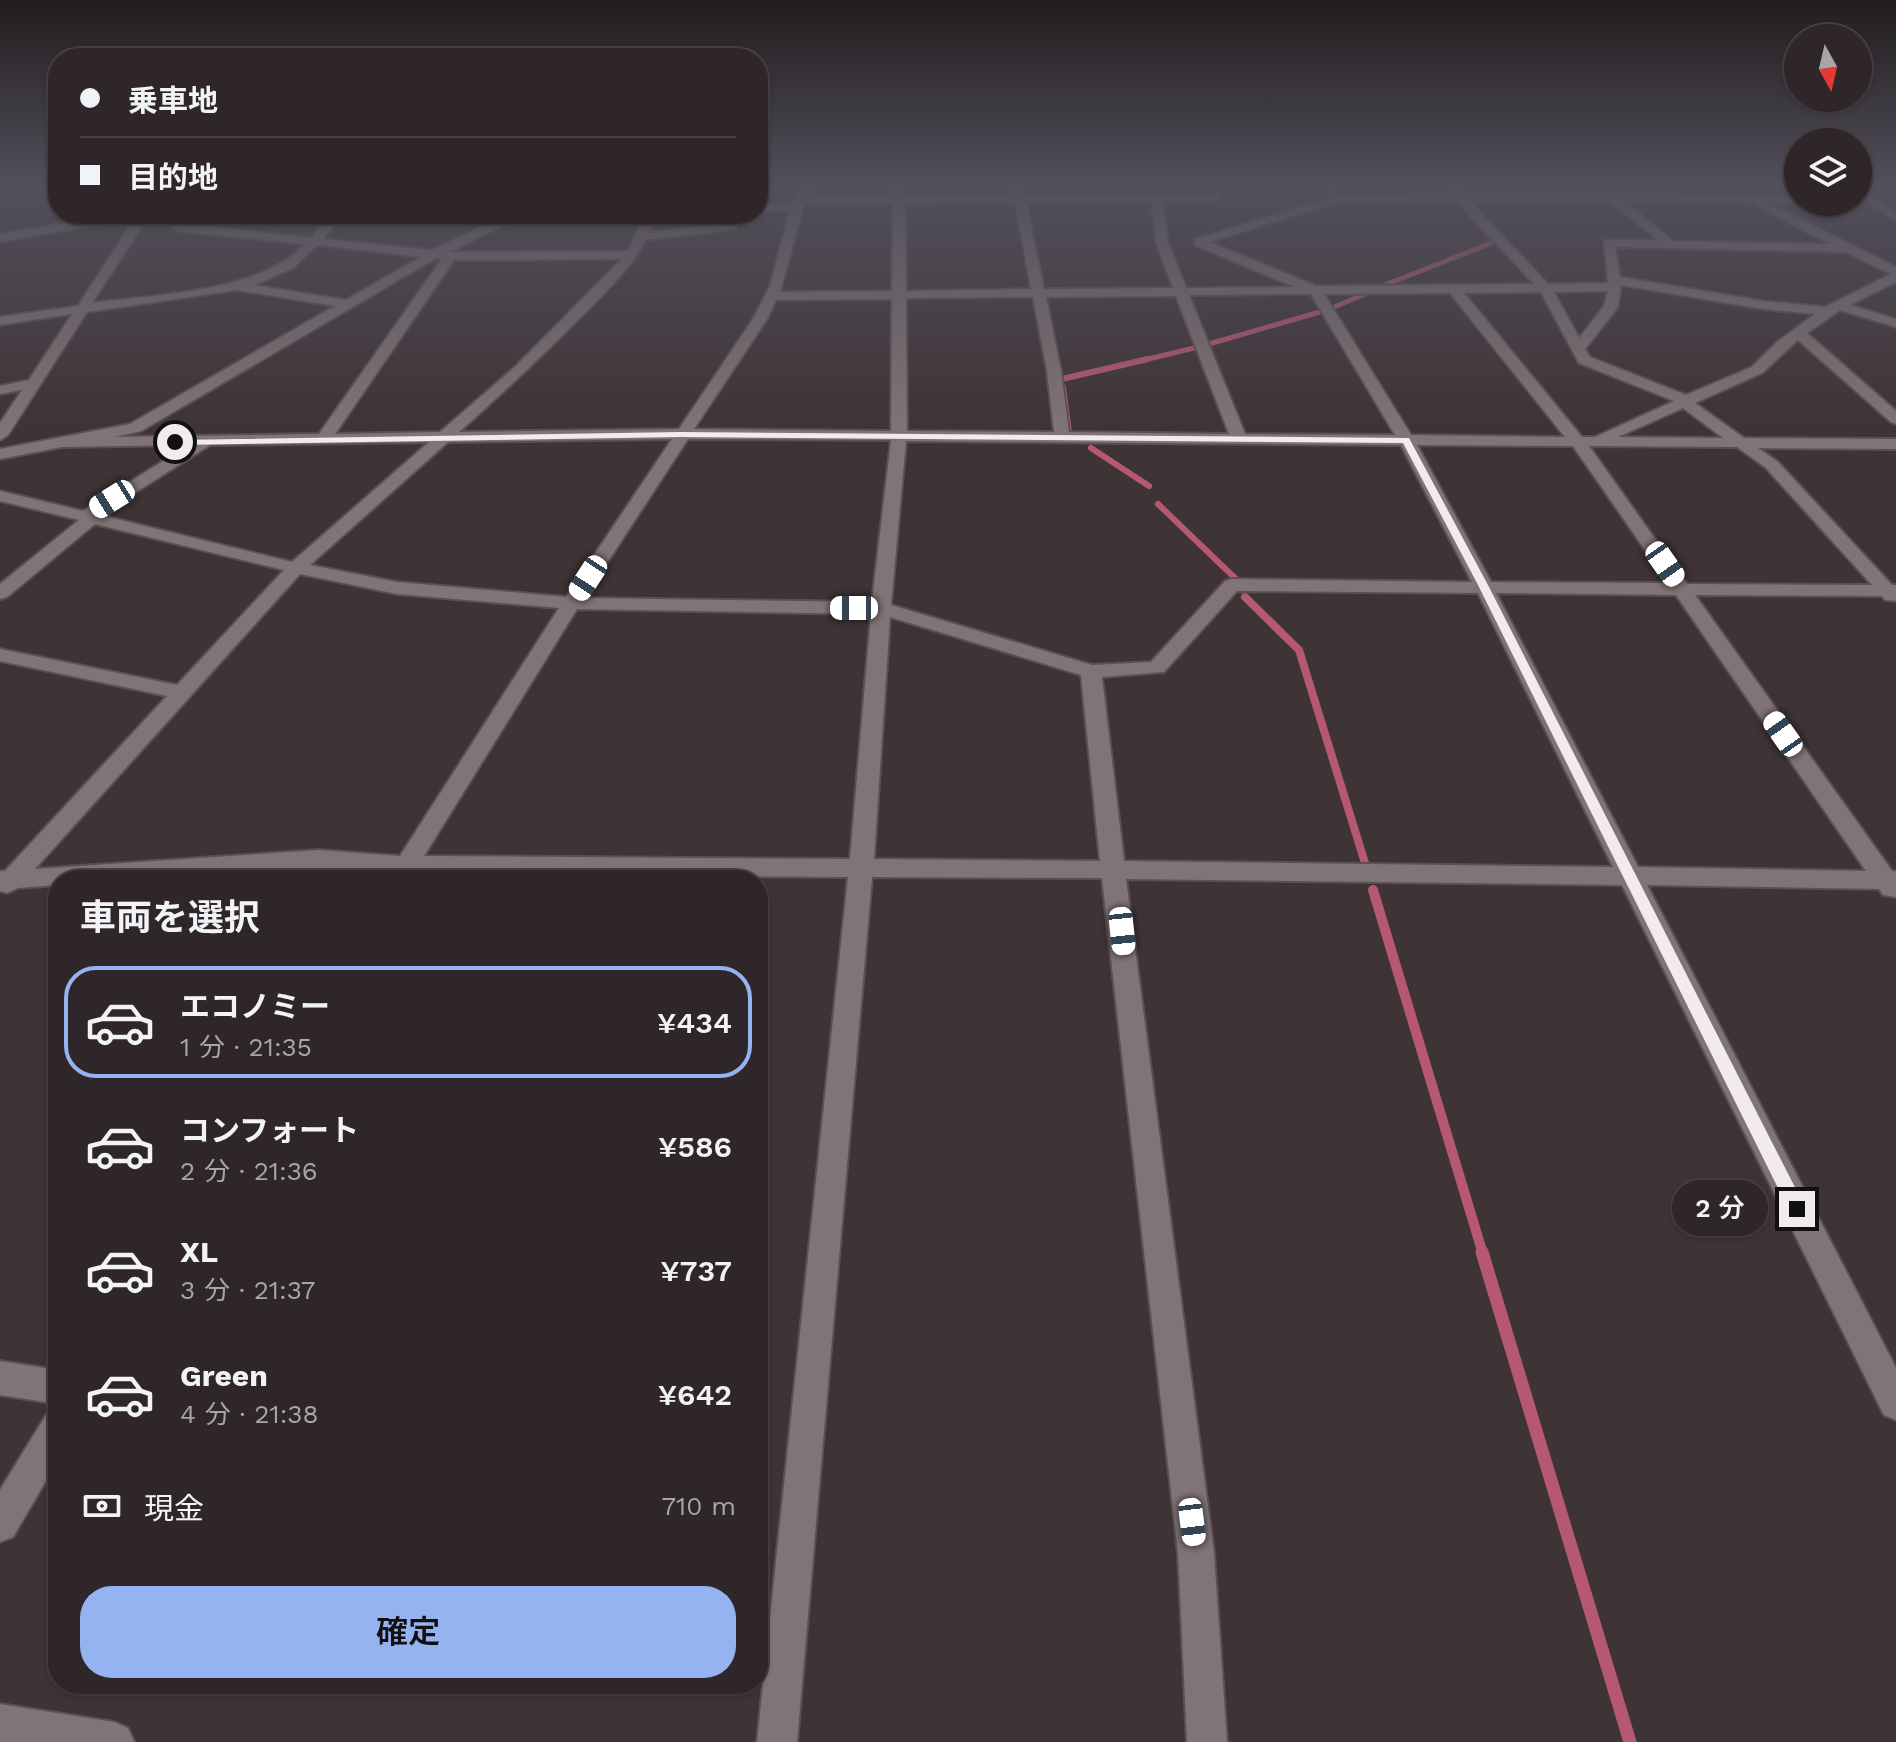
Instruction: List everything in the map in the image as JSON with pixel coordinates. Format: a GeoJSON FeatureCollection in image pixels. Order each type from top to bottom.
{"type":"FeatureCollection","features":[{"type":"Feature","properties":{"kind":"street"},"geometry":{"type":"LineString","coordinates":[[0,435],[109,267]]}},
{"type":"Feature","properties":{"kind":"street"},"geometry":{"type":"LineString","coordinates":[[0,321],[237,286],[274,276],[290,267]]}},
{"type":"Feature","properties":{"kind":"street"},"geometry":{"type":"LineString","coordinates":[[0,454],[135,428],[411,267]]}},
{"type":"Feature","properties":{"kind":"street"},"geometry":{"type":"LineString","coordinates":[[323,439],[442,267]]}},
{"type":"Feature","properties":{"kind":"street"},"geometry":{"type":"LineString","coordinates":[[4,884],[185,693],[296,568],[521,369],[620,267]]}},
{"type":"Feature","properties":{"kind":"street"},"geometry":{"type":"LineString","coordinates":[[403,870],[571,603],[760,319],[782,267]]}},
{"type":"Feature","properties":{"kind":"street"},"geometry":{"type":"LineString","coordinates":[[777,1742],[861,868],[881,608],[899,435],[899,267]]}},
{"type":"Feature","properties":{"kind":"street"},"geometry":{"type":"LineString","coordinates":[[1033,267],[1054,371],[1062,436]]}},
{"type":"Feature","properties":{"kind":"street"},"geometry":{"type":"LineString","coordinates":[[1181,267],[1181,292],[1239,439]]}},
{"type":"Feature","properties":{"kind":"street"},"geometry":{"type":"LineString","coordinates":[[1250,267],[1316,291],[1406,440],[1483,585],[1896,1403]]}},
{"type":"Feature","properties":{"kind":"street"},"geometry":{"type":"LineString","coordinates":[[1526,267],[1546,289],[1584,360],[1687,401],[1690,407],[1744,443],[1772,465],[1893,594]]}},
{"type":"Feature","properties":{"kind":"street"},"geometry":{"type":"LineString","coordinates":[[1578,349],[1611,307],[1614,283],[1612,267]]}},
{"type":"Feature","properties":{"kind":"street"},"geometry":{"type":"LineString","coordinates":[[1579,443],[1607,437],[1757,370],[1799,333],[1834,308],[1896,274]]}},
{"type":"Feature","properties":{"kind":"street"},"geometry":{"type":"LineString","coordinates":[[771,296],[1546,289],[1614,283],[1763,305],[1834,308],[1896,323]]}},
{"type":"Feature","properties":{"kind":"street"},"geometry":{"type":"LineString","coordinates":[[237,286],[348,304]]}},
{"type":"Feature","properties":{"kind":"street"},"geometry":{"type":"LineString","coordinates":[[1455,290],[1579,443],[1892,885]]}},
{"type":"Feature","properties":{"kind":"street"},"geometry":{"type":"LineString","coordinates":[[1799,333],[1896,419]]}},
{"type":"Feature","properties":{"kind":"street"},"geometry":{"type":"LineString","coordinates":[[0,390],[35,383]]}},
{"type":"Feature","properties":{"kind":"street"},"geometry":{"type":"LineString","coordinates":[[61,442],[203,443],[681,434],[1896,444]]}},
{"type":"Feature","properties":{"kind":"street"},"geometry":{"type":"LineString","coordinates":[[90,520],[90,514],[203,443]]}},
{"type":"Feature","properties":{"kind":"street"},"geometry":{"type":"LineString","coordinates":[[0,496],[296,568],[397,588],[571,603],[881,608],[1091,671],[1157,668],[1232,585],[1483,585],[1893,594]]}},
{"type":"Feature","properties":{"kind":"street"},"geometry":{"type":"LineString","coordinates":[[0,512],[22,500]]}},
{"type":"Feature","properties":{"kind":"street"},"geometry":{"type":"LineString","coordinates":[[0,593],[90,520]]}},
{"type":"Feature","properties":{"kind":"street"},"geometry":{"type":"LineString","coordinates":[[0,655],[185,693]]}},
{"type":"Feature","properties":{"kind":"street"},"geometry":{"type":"LineString","coordinates":[[1091,671],[1134,1053],[1196,1553],[1207,1742]]}},
{"type":"Feature","properties":{"kind":"street"},"geometry":{"type":"LineString","coordinates":[[180,870],[319,859],[389,870]]}},
{"type":"Feature","properties":{"kind":"street"},"geometry":{"type":"LineString","coordinates":[[632,870],[1115,869],[1628,875],[1892,885]]}},
{"type":"Feature","properties":{"kind":"street"},"geometry":{"type":"LineString","coordinates":[[4,884],[48,881]]}},
{"type":"Feature","properties":{"kind":"street"},"geometry":{"type":"LineString","coordinates":[[0,1378],[48,1385]]}},
{"type":"Feature","properties":{"kind":"street"},"geometry":{"type":"LineString","coordinates":[[0,1524],[48,1444]]}},
{"type":"Feature","properties":{"kind":"street"},"geometry":{"type":"LineString","coordinates":[[0,1724],[114,1742]]}},
{"type":"Feature","properties":{"kind":"waterway"},"geometry":{"type":"LineString","coordinates":[[1377,288],[1430,267]]}},
{"type":"Feature","properties":{"kind":"waterway"},"geometry":{"type":"LineString","coordinates":[[1332,308],[1367,293]]}},
{"type":"Feature","properties":{"kind":"waterway"},"geometry":{"type":"LineString","coordinates":[[1209,344],[1323,311]]}},
{"type":"Feature","properties":{"kind":"waterway"},"geometry":{"type":"LineString","coordinates":[[1140,361],[1194,348]]}},
{"type":"Feature","properties":{"kind":"waterway"},"geometry":{"type":"LineString","coordinates":[[1062,379],[1148,359]]}},
{"type":"Feature","properties":{"kind":"waterway"},"geometry":{"type":"LineString","coordinates":[[1063,387],[1069,432]]}},
{"type":"Feature","properties":{"kind":"waterway"},"geometry":{"type":"LineString","coordinates":[[1091,448],[1149,486]]}},
{"type":"Feature","properties":{"kind":"waterway"},"geometry":{"type":"LineString","coordinates":[[1158,504],[1238,581]]}},
{"type":"Feature","properties":{"kind":"waterway"},"geometry":{"type":"LineString","coordinates":[[1245,597],[1299,650],[1365,863]]}},
{"type":"Feature","properties":{"kind":"waterway"},"geometry":{"type":"LineString","coordinates":[[1373,890],[1483,1254]]}},
{"type":"Feature","properties":{"kind":"waterway"},"geometry":{"type":"LineString","coordinates":[[1482,1252],[1630,1742]]}},
{"type":"Feature","properties":{"kind":"route"},"geometry":{"type":"LineString","coordinates":[[175,442],[681,434],[1406,440],[1483,585],[1797,1209]]}}]}
